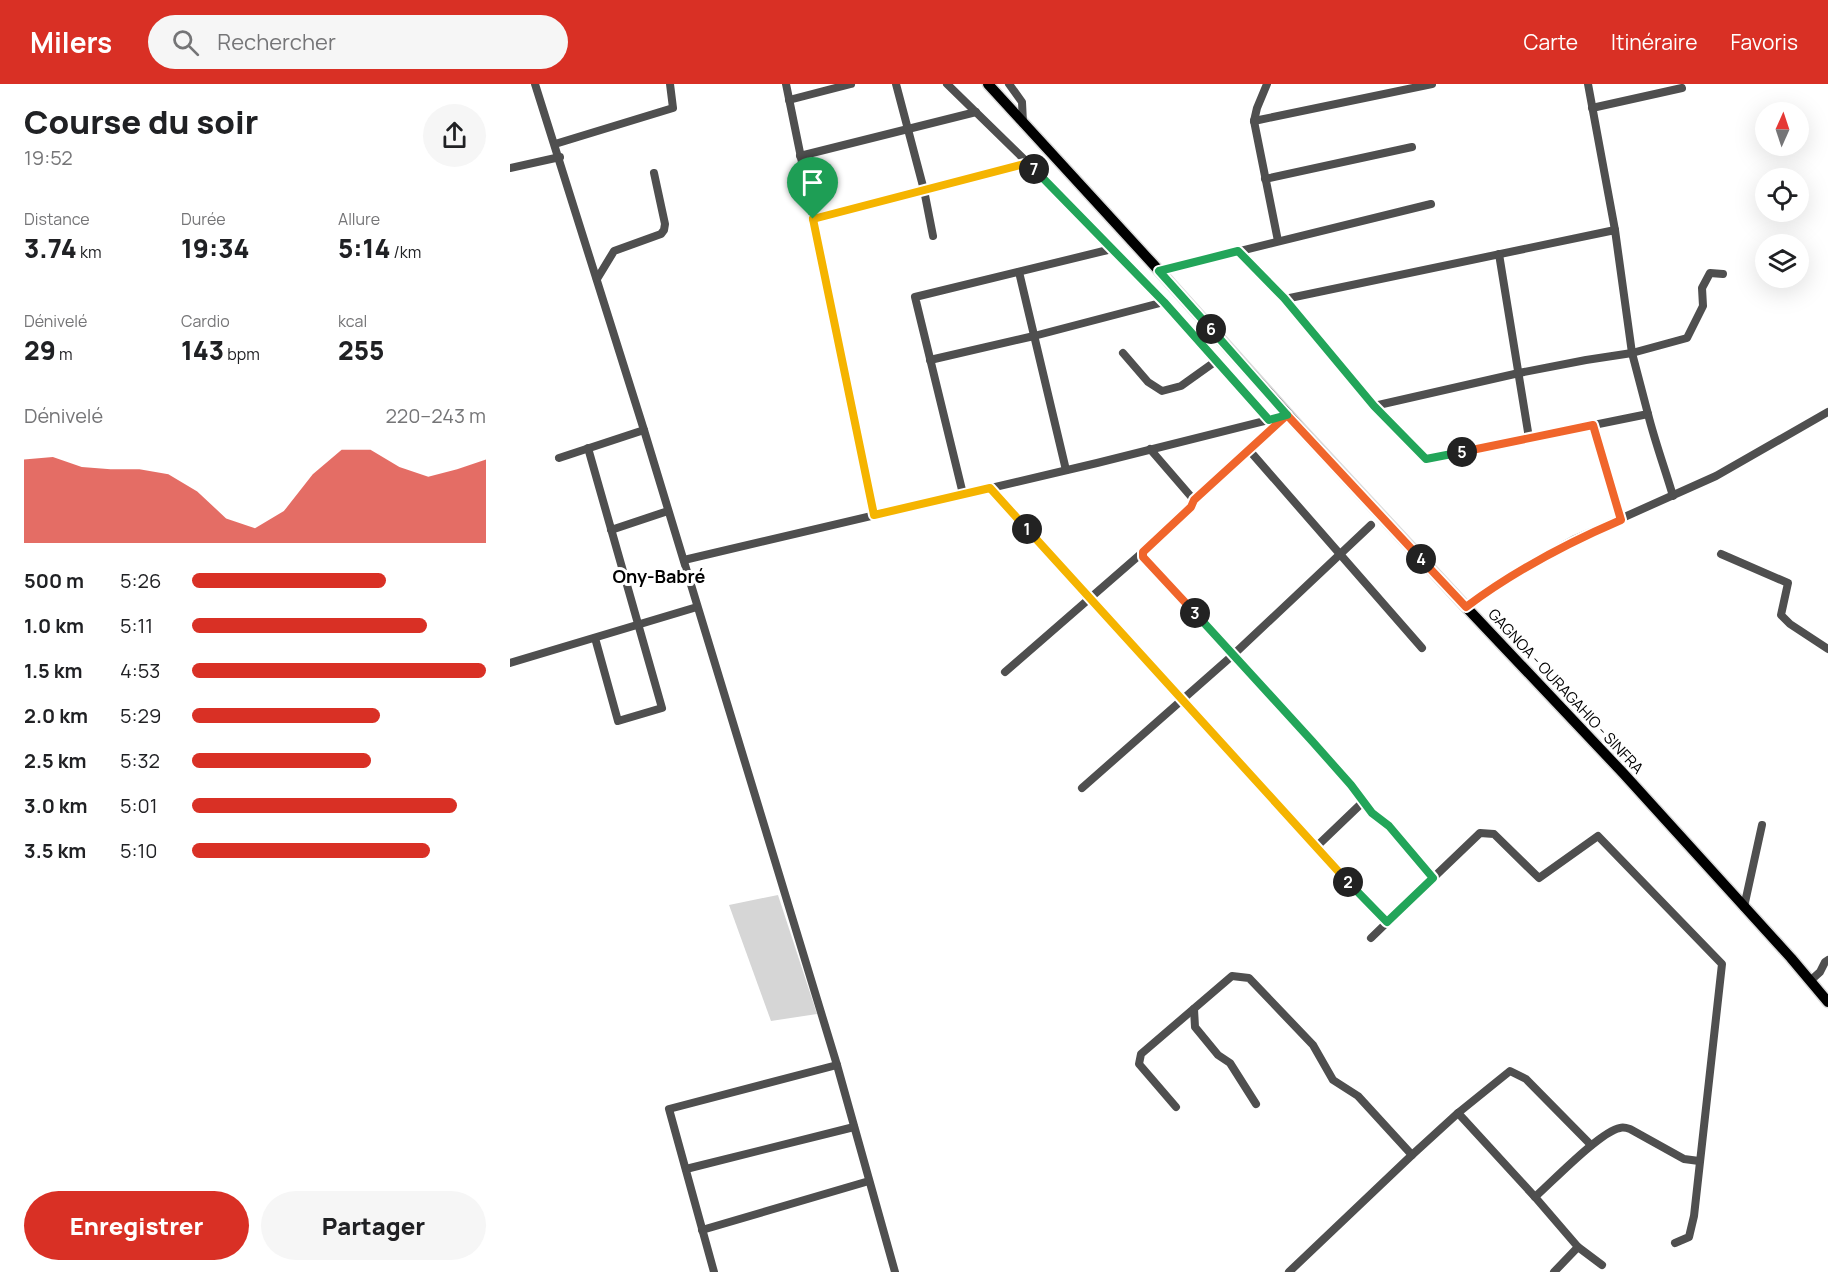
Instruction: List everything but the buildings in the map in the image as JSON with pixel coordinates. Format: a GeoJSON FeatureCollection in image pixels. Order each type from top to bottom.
{"type":"FeatureCollection","features":[{"type":"Feature","properties":{"kind":"main road","name":"GAGNOA - OURAGAHIO - SINFRA"},"geometry":{"type":"LineString","coordinates":[[988,84],[1287,415],[1623,773],[1828,1002]]}},
{"type":"Feature","properties":{"kind":"street"},"geometry":{"type":"LineString","coordinates":[[535,84],[560,157],[684,560],[837,1065],[895,1272]]}},
{"type":"Feature","properties":{"kind":"street"},"geometry":{"type":"LineString","coordinates":[[555,144],[673,108],[670,84]]}},
{"type":"Feature","properties":{"kind":"street"},"geometry":{"type":"LineString","coordinates":[[786,84],[874,515]]}},
{"type":"Feature","properties":{"kind":"street"},"geometry":{"type":"LineString","coordinates":[[789,100],[851,84]]}},
{"type":"Feature","properties":{"kind":"street"},"geometry":{"type":"LineString","coordinates":[[896,84],[924,190],[933,236]]}},
{"type":"Feature","properties":{"kind":"street"},"geometry":{"type":"LineString","coordinates":[[947,84],[1164,302],[1269,420]]}},
{"type":"Feature","properties":{"kind":"street"},"geometry":{"type":"LineString","coordinates":[[1009,84],[1022,102],[1023,123]]}},
{"type":"Feature","properties":{"kind":"street"},"geometry":{"type":"LineString","coordinates":[[1267,84],[1254,121],[1278,241]]}},
{"type":"Feature","properties":{"kind":"street"},"geometry":{"type":"LineString","coordinates":[[1254,121],[1432,84]]}},
{"type":"Feature","properties":{"kind":"street"},"geometry":{"type":"LineString","coordinates":[[1588,84],[1615,230],[1632,352],[1655,443],[1673,496]]}},
{"type":"Feature","properties":{"kind":"street"},"geometry":{"type":"LineString","coordinates":[[1593,108],[1682,88]]}},
{"type":"Feature","properties":{"kind":"street"},"geometry":{"type":"LineString","coordinates":[[800,156],[976,112]]}},
{"type":"Feature","properties":{"kind":"street"},"geometry":{"type":"LineString","coordinates":[[1266,179],[1412,147]]}},
{"type":"Feature","properties":{"kind":"street"},"geometry":{"type":"LineString","coordinates":[[510,168],[560,157]]}},
{"type":"Feature","properties":{"kind":"street"},"geometry":{"type":"LineString","coordinates":[[813,219],[1028,163]]}},
{"type":"Feature","properties":{"kind":"street"},"geometry":{"type":"LineString","coordinates":[[597,279],[614,251],[660,234],[664,230],[665,224],[654,173]]}},
{"type":"Feature","properties":{"kind":"street"},"geometry":{"type":"LineString","coordinates":[[1159,271],[1431,204]]}},
{"type":"Feature","properties":{"kind":"street"},"geometry":{"type":"LineString","coordinates":[[1284,298],[1615,230]]}},
{"type":"Feature","properties":{"kind":"street"},"geometry":{"type":"LineString","coordinates":[[963,494],[915,297],[1112,249]]}},
{"type":"Feature","properties":{"kind":"street"},"geometry":{"type":"LineString","coordinates":[[1238,251],[1284,298],[1374,406],[1426,459],[1648,414]]}},
{"type":"Feature","properties":{"kind":"street"},"geometry":{"type":"LineString","coordinates":[[1499,254],[1529,438]]}},
{"type":"Feature","properties":{"kind":"street"},"geometry":{"type":"LineString","coordinates":[[1019,272],[1066,470]]}},
{"type":"Feature","properties":{"kind":"street"},"geometry":{"type":"LineString","coordinates":[[1374,406],[1519,373],[1632,352],[1687,338],[1703,306],[1702,288],[1710,273],[1723,274]]}},
{"type":"Feature","properties":{"kind":"street"},"geometry":{"type":"LineString","coordinates":[[930,360],[1164,302]]}},
{"type":"Feature","properties":{"kind":"street"},"geometry":{"type":"LineString","coordinates":[[1124,353],[1148,382],[1162,391],[1181,386],[1216,361]]}},
{"type":"Feature","properties":{"kind":"street"},"geometry":{"type":"LineString","coordinates":[[1466,607],[1492,587],[1573,540],[1716,476],[1828,412]]}},
{"type":"Feature","properties":{"kind":"street"},"geometry":{"type":"LineString","coordinates":[[684,560],[1066,470],[1287,415]]}},
{"type":"Feature","properties":{"kind":"street"},"geometry":{"type":"LineString","coordinates":[[1005,672],[1143,552],[1191,507],[1194,500],[1287,415]]}},
{"type":"Feature","properties":{"kind":"street"},"geometry":{"type":"LineString","coordinates":[[1593,425],[1621,520]]}},
{"type":"Feature","properties":{"kind":"street"},"geometry":{"type":"LineString","coordinates":[[559,458],[644,430]]}},
{"type":"Feature","properties":{"kind":"street"},"geometry":{"type":"LineString","coordinates":[[588,448],[662,708],[618,721],[595,638]]}},
{"type":"Feature","properties":{"kind":"street"},"geometry":{"type":"LineString","coordinates":[[1150,449],[1194,500]]}},
{"type":"Feature","properties":{"kind":"street"},"geometry":{"type":"LineString","coordinates":[[1249,450],[1422,648]]}},
{"type":"Feature","properties":{"kind":"street"},"geometry":{"type":"LineString","coordinates":[[990,488],[1387,922]]}},
{"type":"Feature","properties":{"kind":"street"},"geometry":{"type":"LineString","coordinates":[[611,530],[668,511]]}},
{"type":"Feature","properties":{"kind":"street"},"geometry":{"type":"LineString","coordinates":[[1082,788],[1233,655],[1371,525]]}},
{"type":"Feature","properties":{"kind":"street"},"geometry":{"type":"LineString","coordinates":[[1143,552],[1143,557],[1312,741],[1372,813],[1389,826],[1433,878]]}},
{"type":"Feature","properties":{"kind":"street"},"geometry":{"type":"LineString","coordinates":[[1721,554],[1788,583],[1781,615],[1790,624],[1828,649]]}},
{"type":"Feature","properties":{"kind":"street"},"geometry":{"type":"LineString","coordinates":[[510,663],[698,608]]}},
{"type":"Feature","properties":{"kind":"street"},"geometry":{"type":"LineString","coordinates":[[1316,847],[1364,801]]}},
{"type":"Feature","properties":{"kind":"street"},"geometry":{"type":"LineString","coordinates":[[1744,907],[1762,825]]}},
{"type":"Feature","properties":{"kind":"street"},"geometry":{"type":"LineString","coordinates":[[1371,938],[1479,833],[1494,834],[1539,878],[1598,836],[1722,964],[1694,1216],[1689,1237],[1675,1243]]}},
{"type":"Feature","properties":{"kind":"street"},"geometry":{"type":"LineString","coordinates":[[1810,981],[1828,960]]}},
{"type":"Feature","properties":{"kind":"street"},"geometry":{"type":"LineString","coordinates":[[1176,1107],[1139,1064],[1141,1054],[1232,976],[1249,978],[1313,1045],[1333,1080],[1358,1096],[1412,1155]]}},
{"type":"Feature","properties":{"kind":"street"},"geometry":{"type":"LineString","coordinates":[[1194,1009],[1195,1027],[1218,1056],[1230,1063],[1256,1104]]}},
{"type":"Feature","properties":{"kind":"street"},"geometry":{"type":"LineString","coordinates":[[714,1272],[669,1109],[837,1065]]}},
{"type":"Feature","properties":{"kind":"street"},"geometry":{"type":"LineString","coordinates":[[1289,1272],[1458,1113],[1510,1071],[1526,1079],[1591,1145]]}},
{"type":"Feature","properties":{"kind":"street"},"geometry":{"type":"LineString","coordinates":[[1458,1113],[1578,1247],[1602,1265]]}},
{"type":"Feature","properties":{"kind":"street"},"geometry":{"type":"LineString","coordinates":[[686,1169],[854,1127]]}},
{"type":"Feature","properties":{"kind":"street"},"geometry":{"type":"LineString","coordinates":[[1535,1197],[1591,1145],[1622,1127],[1630,1129],[1684,1159],[1699,1161]]}},
{"type":"Feature","properties":{"kind":"street"},"geometry":{"type":"LineString","coordinates":[[702,1230],[869,1181]]}},
{"type":"Feature","properties":{"kind":"street"},"geometry":{"type":"LineString","coordinates":[[1554,1272],[1578,1247]]}},
{"type":"Feature","properties":{"kind":"shaded area"},"geometry":{"type":"Polygon","coordinates":[[[778,895],[817,1014],[771,1021],[729,905],[778,895]]]}},
{"type":"Feature","properties":{"kind":"district","name":"Ony-Babré"},"geometry":{"type":"Point","coordinates":[659,576]}},
{"type":"Feature","properties":{"kind":"route"},"geometry":{"type":"LineString","coordinates":[[813,219],[874,515],[990,488],[1387,922],[1433,878],[1389,826],[1372,813],[1312,741],[1143,557],[1143,552],[1191,507],[1194,500],[1287,415],[1466,607],[1492,587],[1523,568],[1573,540],[1621,520],[1593,425],[1426,459],[1374,406],[1284,298],[1238,251],[1159,271],[1287,415],[1269,420],[1164,302],[1028,163],[813,219]]}}]}
